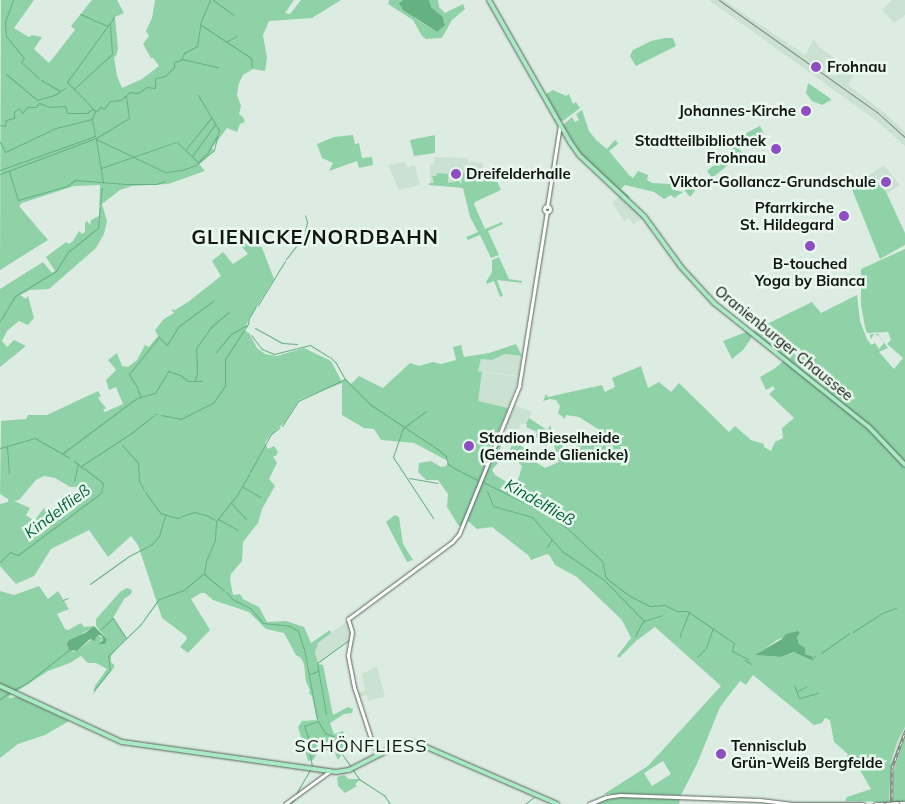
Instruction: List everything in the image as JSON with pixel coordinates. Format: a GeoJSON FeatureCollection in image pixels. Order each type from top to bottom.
{"type":"FeatureCollection","features":[{"type":"Feature","properties":{"kind":"main road","name":"Oranienburger Chaussee"},"geometry":{"type":"LineString","coordinates":[[489,0],[579,155],[644,216],[680,266],[714,303],[869,427],[905,466]]}},
{"type":"Feature","properties":{"kind":"main road"},"geometry":{"type":"LineString","coordinates":[[381,753],[374,746],[354,687],[348,654],[352,632],[348,623],[349,618],[456,538],[481,481],[518,388],[560,125]]}},
{"type":"Feature","properties":{"kind":"main road"},"geometry":{"type":"LineString","coordinates":[[558,134],[561,131],[564,132]]}},
{"type":"Feature","properties":{"kind":"main road"},"geometry":{"type":"LineString","coordinates":[[542,200],[548,204]]}},
{"type":"Feature","properties":{"kind":"main road"},"geometry":{"type":"LineString","coordinates":[[0,686],[122,742],[330,771],[347,771],[405,742],[420,743],[557,804]]}},
{"type":"Feature","properties":{"kind":"main road"},"geometry":{"type":"LineString","coordinates":[[285,804],[330,771]]}},
{"type":"Feature","properties":{"kind":"main road"},"geometry":{"type":"LineString","coordinates":[[588,804],[613,795],[791,804],[864,804]]}},
{"type":"Feature","properties":{"kind":"main road"},"geometry":{"type":"LineString","coordinates":[[875,804],[905,803]]}},
{"type":"Feature","properties":{"kind":"shaded area"},"geometry":{"type":"Polygon","coordinates":[[[1,0],[34,0],[14,28],[29,37],[32,35],[42,37],[34,49],[49,63],[75,30],[71,26],[92,0],[117,0],[124,13],[115,17],[118,49],[114,57],[117,76],[122,88],[142,79],[159,66],[151,58],[143,44],[149,36],[146,31],[152,18],[155,0],[294,0],[285,13],[290,14],[301,0],[341,0],[312,18],[269,21],[263,35],[267,58],[265,71],[253,69],[243,75],[239,83],[237,95],[241,106],[239,114],[245,122],[240,124],[237,132],[227,128],[212,148],[214,150],[199,164],[205,171],[168,184],[132,186],[120,190],[102,204],[107,221],[104,234],[96,248],[49,289],[30,290],[20,295],[26,299],[28,296],[34,318],[28,325],[19,321],[7,331],[2,341],[7,347],[14,340],[26,346],[0,367],[0,289],[43,262],[52,273],[55,271],[46,257],[66,242],[69,244],[73,241],[79,231],[82,234],[85,232],[85,223],[87,221],[90,225],[91,220],[99,216],[100,185],[74,186],[22,203],[19,206],[48,240],[0,270],[1,0]]]}},
{"type":"Feature","properties":{"kind":"shaded area"},"geometry":{"type":"Polygon","coordinates":[[[389,0],[403,0],[400,2],[416,19],[437,32],[445,23],[443,17],[430,6],[429,0],[438,0],[439,7],[445,13],[463,4],[465,9],[452,20],[442,38],[426,39],[422,36],[413,20],[388,4],[389,0]]]}},
{"type":"Feature","properties":{"kind":"shaded area"},"geometry":{"type":"Polygon","coordinates":[[[403,0],[429,0],[431,7],[443,17],[445,25],[437,32],[403,10],[399,3],[403,0]]]}},
{"type":"Feature","properties":{"kind":"shaded area"},"geometry":{"type":"Polygon","coordinates":[[[709,0],[724,0],[805,55],[814,39],[819,47],[833,57],[834,63],[830,69],[824,69],[835,77],[835,73],[838,74],[843,68],[848,68],[855,73],[848,85],[885,113],[905,132],[905,146],[877,121],[709,0]]]}},
{"type":"Feature","properties":{"kind":"shaded area"},"geometry":{"type":"Polygon","coordinates":[[[892,0],[905,0],[905,15],[894,23],[882,10],[892,0]]]}},
{"type":"Feature","properties":{"kind":"shaded area"},"geometry":{"type":"Polygon","coordinates":[[[673,38],[676,46],[636,66],[630,56],[633,50],[651,41],[673,38]]]}},
{"type":"Feature","properties":{"kind":"shaded area"},"geometry":{"type":"Polygon","coordinates":[[[808,83],[831,100],[822,105],[812,101],[806,93],[808,83]]]}},
{"type":"Feature","properties":{"kind":"shaded area"},"geometry":{"type":"Polygon","coordinates":[[[553,90],[566,96],[569,94],[573,104],[576,102],[580,108],[563,121],[560,120],[546,94],[553,90]]]}},
{"type":"Feature","properties":{"kind":"shaded area"},"geometry":{"type":"Polygon","coordinates":[[[582,110],[589,131],[597,141],[607,149],[615,140],[617,142],[618,144],[609,151],[633,178],[638,171],[648,175],[647,180],[652,183],[670,184],[670,181],[673,181],[671,185],[675,187],[674,190],[683,192],[692,185],[695,191],[690,197],[685,191],[674,198],[671,195],[664,199],[654,192],[625,185],[621,189],[630,197],[628,198],[581,154],[563,125],[572,117],[575,122],[579,120],[576,114],[582,110]]]}},
{"type":"Feature","properties":{"kind":"shaded area"},"geometry":{"type":"Polygon","coordinates":[[[760,126],[764,134],[739,147],[735,139],[760,126]]]}},
{"type":"Feature","properties":{"kind":"shaded area"},"geometry":{"type":"Polygon","coordinates":[[[353,135],[355,144],[359,143],[362,158],[372,157],[373,165],[359,168],[357,161],[329,171],[333,163],[322,158],[317,144],[334,137],[353,135]]]}},
{"type":"Feature","properties":{"kind":"shaded area"},"geometry":{"type":"Polygon","coordinates":[[[435,135],[435,153],[414,156],[410,140],[435,135]]]}},
{"type":"Feature","properties":{"kind":"shaded area"},"geometry":{"type":"Polygon","coordinates":[[[736,146],[743,153],[712,178],[707,171],[736,146]]]}},
{"type":"Feature","properties":{"kind":"shaded area"},"geometry":{"type":"Polygon","coordinates":[[[434,157],[467,158],[469,162],[483,163],[482,174],[469,171],[463,176],[461,184],[430,183],[430,164],[434,164],[434,157]]]}},
{"type":"Feature","properties":{"kind":"shaded area"},"geometry":{"type":"Polygon","coordinates":[[[405,162],[407,168],[415,165],[420,185],[399,190],[388,165],[405,162]]]}},
{"type":"Feature","properties":{"kind":"shaded area","name":"Viktor-Gollancz-Grundschule"},"geometry":{"type":"Polygon","coordinates":[[[884,165],[900,185],[887,194],[869,175],[884,165]]]}},
{"type":"Feature","properties":{"kind":"shaded area"},"geometry":{"type":"Polygon","coordinates":[[[470,167],[478,174],[493,172],[494,174],[507,171],[506,177],[497,181],[501,190],[474,204],[485,229],[502,222],[503,224],[488,231],[499,255],[491,258],[480,235],[468,240],[466,237],[478,232],[470,217],[463,188],[429,185],[429,183],[434,183],[432,176],[436,176],[437,173],[448,174],[448,183],[458,181],[461,184],[463,173],[469,171],[470,167]]]}},
{"type":"Feature","properties":{"kind":"shaded area"},"geometry":{"type":"Polygon","coordinates":[[[869,175],[886,192],[905,233],[905,245],[880,259],[849,182],[869,175]]]}},
{"type":"Feature","properties":{"kind":"shaded area"},"geometry":{"type":"Polygon","coordinates":[[[620,197],[643,218],[633,225],[629,218],[624,221],[612,202],[620,197]]]}},
{"type":"Feature","properties":{"kind":"shaded area"},"geometry":{"type":"Polygon","coordinates":[[[241,238],[248,246],[259,240],[274,279],[244,330],[249,333],[257,348],[265,354],[277,356],[304,348],[331,361],[342,382],[346,379],[351,384],[359,376],[383,388],[410,363],[419,366],[433,362],[441,364],[456,360],[453,347],[461,345],[464,357],[489,353],[516,344],[522,356],[505,354],[492,360],[481,359],[478,371],[482,372],[478,401],[508,408],[496,437],[488,466],[500,437],[504,439],[495,461],[498,463],[492,470],[495,475],[510,484],[518,480],[522,466],[509,453],[512,443],[529,449],[537,463],[545,468],[559,462],[554,445],[560,439],[565,453],[568,455],[577,451],[574,438],[585,445],[602,435],[598,429],[579,417],[566,415],[565,419],[558,413],[560,406],[556,400],[543,401],[546,394],[548,397],[602,385],[605,392],[615,387],[612,378],[641,366],[648,388],[659,382],[671,392],[679,383],[729,432],[735,426],[751,440],[764,444],[764,447],[771,451],[775,442],[783,438],[782,428],[794,418],[769,394],[775,389],[773,386],[766,390],[760,377],[786,359],[754,332],[755,328],[761,335],[765,335],[762,336],[764,338],[770,332],[767,324],[812,302],[821,313],[857,295],[860,321],[867,339],[871,345],[875,343],[879,349],[884,343],[879,336],[874,334],[878,334],[888,348],[879,352],[894,369],[903,358],[887,344],[891,340],[888,332],[867,333],[865,327],[861,305],[861,269],[905,249],[905,727],[897,742],[891,762],[889,802],[845,801],[847,797],[871,789],[857,765],[853,767],[847,757],[848,754],[834,742],[830,720],[825,718],[822,723],[814,725],[753,675],[746,685],[740,681],[720,707],[697,764],[681,795],[604,794],[648,766],[721,686],[655,627],[636,641],[619,658],[617,656],[631,638],[622,620],[577,577],[555,565],[547,554],[531,560],[528,555],[492,527],[477,529],[468,521],[464,528],[458,525],[447,507],[448,494],[438,480],[426,480],[418,472],[419,463],[431,461],[441,467],[446,466],[448,461],[414,443],[381,440],[374,429],[364,428],[342,415],[342,383],[299,400],[284,423],[271,434],[265,443],[268,449],[274,446],[278,452],[276,456],[273,456],[277,463],[269,479],[275,486],[262,509],[258,523],[243,542],[242,561],[231,574],[230,579],[233,595],[240,594],[243,599],[259,607],[267,622],[286,621],[304,627],[311,643],[330,630],[331,633],[318,643],[315,652],[318,664],[323,665],[333,715],[348,707],[353,709],[352,713],[344,714],[330,723],[334,734],[343,731],[350,749],[339,750],[341,756],[338,760],[331,743],[329,750],[320,749],[313,760],[308,761],[298,727],[302,721],[317,720],[312,696],[309,693],[310,690],[306,682],[304,664],[301,658],[296,655],[284,633],[266,629],[249,612],[213,600],[205,593],[201,593],[191,599],[210,630],[188,653],[180,647],[187,639],[186,636],[162,618],[138,545],[131,536],[108,557],[89,530],[51,549],[34,576],[16,584],[0,566],[0,504],[8,502],[8,499],[0,494],[1,421],[26,419],[28,415],[47,415],[98,391],[101,396],[98,398],[106,408],[103,410],[105,412],[123,404],[116,387],[109,390],[106,380],[116,370],[108,360],[117,353],[122,366],[128,367],[137,360],[145,345],[149,347],[158,336],[155,330],[164,319],[174,313],[171,309],[175,310],[188,302],[221,276],[212,261],[223,252],[233,264],[248,254],[237,241],[241,238]],[[44,476],[36,480],[19,500],[14,501],[30,508],[26,515],[34,521],[44,508],[57,517],[65,508],[70,495],[79,496],[81,487],[70,487],[55,478],[44,476]],[[797,632],[777,640],[756,655],[781,657],[795,652],[812,661],[812,656],[805,654],[799,644],[797,637],[800,633],[797,632]],[[663,761],[644,773],[652,786],[671,774],[663,761]]]}},
{"type":"Feature","properties":{"kind":"shaded area"},"geometry":{"type":"Polygon","coordinates":[[[499,257],[509,279],[522,281],[522,283],[497,280],[503,296],[500,297],[494,281],[487,284],[486,282],[492,272],[492,260],[499,257]]]}},
{"type":"Feature","properties":{"kind":"shaded area"},"geometry":{"type":"Polygon","coordinates":[[[746,332],[752,336],[750,340],[743,350],[732,359],[723,341],[746,332]]]}},
{"type":"Feature","properties":{"kind":"shaded area"},"geometry":{"type":"Polygon","coordinates":[[[505,354],[522,356],[519,376],[478,371],[481,359],[492,360],[505,354]]]}},
{"type":"Feature","properties":{"kind":"shaded area"},"geometry":{"type":"Polygon","coordinates":[[[482,372],[519,377],[508,408],[477,401],[482,372]]]}},
{"type":"Feature","properties":{"kind":"shaded area"},"geometry":{"type":"Polygon","coordinates":[[[515,405],[532,412],[526,424],[521,424],[516,436],[509,433],[505,428],[515,405]]]}},
{"type":"Feature","properties":{"kind":"shaded area"},"geometry":{"type":"Polygon","coordinates":[[[529,418],[547,430],[551,425],[551,429],[557,435],[560,433],[557,441],[546,446],[541,441],[544,436],[540,434],[534,440],[537,432],[526,427],[529,418]]]}},
{"type":"Feature","properties":{"kind":"shaded area"},"geometry":{"type":"Polygon","coordinates":[[[395,515],[399,517],[403,544],[413,560],[407,562],[386,522],[395,515]]]}},
{"type":"Feature","properties":{"kind":"shaded area"},"geometry":{"type":"Polygon","coordinates":[[[39,586],[48,599],[58,591],[69,609],[57,614],[65,629],[68,630],[81,623],[84,627],[94,626],[79,636],[72,652],[77,651],[97,635],[103,638],[98,644],[107,639],[96,626],[96,619],[121,591],[127,588],[132,590],[131,594],[124,599],[113,618],[126,638],[111,656],[111,662],[115,666],[93,694],[95,686],[107,669],[96,663],[88,663],[81,656],[70,663],[48,671],[16,692],[0,685],[0,591],[14,595],[39,586]]]}},
{"type":"Feature","properties":{"kind":"shaded area"},"geometry":{"type":"Polygon","coordinates":[[[347,621],[351,631],[350,639],[317,662],[315,648],[318,643],[347,621]]]}},
{"type":"Feature","properties":{"kind":"shaded area"},"geometry":{"type":"Polygon","coordinates":[[[94,626],[107,639],[105,644],[98,644],[103,640],[102,636],[99,635],[95,641],[90,639],[77,651],[69,650],[67,644],[69,640],[85,633],[94,626]]]}},
{"type":"Feature","properties":{"kind":"shaded area"},"geometry":{"type":"Polygon","coordinates":[[[798,631],[800,633],[797,637],[799,644],[805,648],[805,654],[812,656],[813,661],[794,652],[781,657],[755,655],[782,639],[786,634],[798,631]]]}},
{"type":"Feature","properties":{"kind":"shaded area"},"geometry":{"type":"Polygon","coordinates":[[[377,666],[385,696],[368,701],[367,695],[359,697],[358,693],[365,690],[362,674],[377,666]]]}},
{"type":"Feature","properties":{"kind":"shaded area"},"geometry":{"type":"Polygon","coordinates":[[[0,687],[12,693],[8,698],[18,697],[69,721],[45,735],[18,744],[0,758],[0,687]]]}},
{"type":"Feature","properties":{"kind":"shaded area"},"geometry":{"type":"Polygon","coordinates":[[[905,727],[905,736],[893,773],[894,804],[889,804],[891,762],[897,742],[905,727]]]}},
{"type":"Feature","properties":{"kind":"shaded area"},"geometry":{"type":"Polygon","coordinates":[[[905,736],[905,801],[894,802],[893,773],[905,736]]]}},
{"type":"Feature","properties":{"kind":"shaded area"},"geometry":{"type":"Polygon","coordinates":[[[344,775],[349,779],[361,779],[355,784],[357,786],[345,793],[338,786],[337,777],[344,775]]]}},
{"type":"Feature","properties":{"kind":"shaded area"},"geometry":{"type":"Polygon","coordinates":[[[615,797],[664,797],[680,799],[679,804],[595,804],[615,797]]]}},
{"type":"Feature","properties":{"kind":"waterway"},"geometry":{"type":"LineString","coordinates":[[13,0],[5,22],[6,36],[24,58],[21,62],[39,78]]}},
{"type":"Feature","properties":{"kind":"waterway"},"geometry":{"type":"LineString","coordinates":[[0,125],[5,126],[6,120],[14,118],[14,112],[19,108],[22,113],[27,107],[36,107],[39,103],[50,107],[65,106],[67,113],[87,113],[92,109],[97,111],[100,107],[104,109],[110,101],[121,100],[130,92],[138,93],[147,87],[155,88],[155,78],[165,76],[174,67],[174,62],[181,60],[184,53],[197,46],[201,21],[210,0]]}},
{"type":"Feature","properties":{"kind":"waterway"},"geometry":{"type":"LineString","coordinates":[[213,0],[234,15]]}},
{"type":"Feature","properties":{"kind":"waterway"},"geometry":{"type":"LineString","coordinates":[[80,14],[92,19]]}},
{"type":"Feature","properties":{"kind":"waterway"},"geometry":{"type":"LineString","coordinates":[[86,101],[67,82],[114,17]]}},
{"type":"Feature","properties":{"kind":"waterway"},"geometry":{"type":"LineString","coordinates":[[93,20],[108,26]]}},
{"type":"Feature","properties":{"kind":"waterway"},"geometry":{"type":"LineString","coordinates":[[75,88],[112,54],[110,24]]}},
{"type":"Feature","properties":{"kind":"waterway"},"geometry":{"type":"LineString","coordinates":[[201,25],[251,58],[252,67]]}},
{"type":"Feature","properties":{"kind":"waterway"},"geometry":{"type":"LineString","coordinates":[[226,42],[236,36]]}},
{"type":"Feature","properties":{"kind":"waterway"},"geometry":{"type":"LineString","coordinates":[[182,59],[218,67]]}},
{"type":"Feature","properties":{"kind":"waterway"},"geometry":{"type":"LineString","coordinates":[[6,74],[37,100],[55,95]]}},
{"type":"Feature","properties":{"kind":"waterway"},"geometry":{"type":"LineString","coordinates":[[41,80],[60,91]]}},
{"type":"Feature","properties":{"kind":"waterway"},"geometry":{"type":"LineString","coordinates":[[56,94],[65,88]]}},
{"type":"Feature","properties":{"kind":"waterway"},"geometry":{"type":"LineString","coordinates":[[197,164],[214,150],[219,130],[198,95]]}},
{"type":"Feature","properties":{"kind":"waterway"},"geometry":{"type":"LineString","coordinates":[[0,174],[96,138],[129,118],[126,96]]}},
{"type":"Feature","properties":{"kind":"waterway"},"geometry":{"type":"LineString","coordinates":[[87,102],[93,109]]}},
{"type":"Feature","properties":{"kind":"waterway","name":"Kindelfließ"},"geometry":{"type":"LineString","coordinates":[[95,111],[92,119],[95,136]]}},
{"type":"Feature","properties":{"kind":"waterway"},"geometry":{"type":"LineString","coordinates":[[186,149],[211,118]]}},
{"type":"Feature","properties":{"kind":"waterway"},"geometry":{"type":"LineString","coordinates":[[0,142],[5,152],[56,128],[92,119]]}},
{"type":"Feature","properties":{"kind":"waterway"},"geometry":{"type":"LineString","coordinates":[[192,156],[215,124]]}},
{"type":"Feature","properties":{"kind":"waterway"},"geometry":{"type":"LineString","coordinates":[[0,170],[95,136]]}},
{"type":"Feature","properties":{"kind":"waterway"},"geometry":{"type":"LineString","coordinates":[[198,162],[208,152],[217,136]]}},
{"type":"Feature","properties":{"kind":"waterway"},"geometry":{"type":"LineString","coordinates":[[96,139],[165,172],[182,170],[196,165]]}},
{"type":"Feature","properties":{"kind":"waterway","name":"Kindelfließ"},"geometry":{"type":"LineString","coordinates":[[96,140],[103,182]]}},
{"type":"Feature","properties":{"kind":"waterway"},"geometry":{"type":"LineString","coordinates":[[101,168],[176,142]]}},
{"type":"Feature","properties":{"kind":"waterway"},"geometry":{"type":"LineString","coordinates":[[177,142],[197,161]]}},
{"type":"Feature","properties":{"kind":"waterway"},"geometry":{"type":"LineString","coordinates":[[9,171],[18,200],[67,186],[75,180],[126,184],[156,184],[165,181]]}},
{"type":"Feature","properties":{"kind":"waterway","name":"Kindelfließ"},"geometry":{"type":"LineString","coordinates":[[100,204],[102,188]]}},
{"type":"Feature","properties":{"kind":"waterway","name":"Kindelfließ"},"geometry":{"type":"LineString","coordinates":[[0,321],[15,296],[56,271],[68,252],[98,228],[100,207]]}},
{"type":"Feature","properties":{"kind":"waterway"},"geometry":{"type":"LineString","coordinates":[[286,259],[304,236],[307,222],[305,215]]}},
{"type":"Feature","properties":{"kind":"waterway"},"geometry":{"type":"LineString","coordinates":[[258,305],[285,261]]}},
{"type":"Feature","properties":{"kind":"waterway"},"geometry":{"type":"LineString","coordinates":[[135,384],[129,374],[159,337],[167,345],[179,326],[213,301]]}},
{"type":"Feature","properties":{"kind":"waterway","name":"Kindelfließ"},"geometry":{"type":"LineString","coordinates":[[161,415],[181,419],[213,403],[225,386],[225,359],[248,324],[249,318],[256,306]]}},
{"type":"Feature","properties":{"kind":"waterway"},"geometry":{"type":"LineString","coordinates":[[195,380],[197,373],[196,348],[211,327],[229,312]]}},
{"type":"Feature","properties":{"kind":"waterway"},"geometry":{"type":"LineString","coordinates":[[216,352],[231,334],[247,325]]}},
{"type":"Feature","properties":{"kind":"waterway","name":"Kindelfließ"},"geometry":{"type":"LineString","coordinates":[[255,328],[282,343],[297,344]]}},
{"type":"Feature","properties":{"kind":"waterway","name":"Kindelfließ"},"geometry":{"type":"LineString","coordinates":[[251,335],[262,349],[274,354],[310,345],[329,357]]}},
{"type":"Feature","properties":{"kind":"waterway","name":"Kindelfließ"},"geometry":{"type":"LineString","coordinates":[[330,357],[336,363],[345,379],[371,405],[436,448],[446,456],[448,464],[478,480]]}},
{"type":"Feature","properties":{"kind":"waterway"},"geometry":{"type":"LineString","coordinates":[[119,411],[137,398],[155,393],[168,371],[180,375],[188,381],[202,381]]}},
{"type":"Feature","properties":{"kind":"waterway"},"geometry":{"type":"LineString","coordinates":[[282,426],[298,401],[345,379]]}},
{"type":"Feature","properties":{"kind":"waterway"},"geometry":{"type":"LineString","coordinates":[[136,385],[140,396]]}},
{"type":"Feature","properties":{"kind":"waterway"},"geometry":{"type":"LineString","coordinates":[[403,428],[426,411]]}},
{"type":"Feature","properties":{"kind":"waterway"},"geometry":{"type":"LineString","coordinates":[[63,453],[118,412]]}},
{"type":"Feature","properties":{"kind":"waterway","name":"Kindelfließ"},"geometry":{"type":"LineString","coordinates":[[81,466],[133,432],[153,416]]}},
{"type":"Feature","properties":{"kind":"waterway"},"geometry":{"type":"LineString","coordinates":[[250,472],[271,434],[280,427]]}},
{"type":"Feature","properties":{"kind":"waterway"},"geometry":{"type":"LineString","coordinates":[[403,428],[393,457],[433,518]]}},
{"type":"Feature","properties":{"kind":"waterway","name":"Kindelfließ"},"geometry":{"type":"LineString","coordinates":[[0,448],[35,438],[69,458]]}},
{"type":"Feature","properties":{"kind":"waterway"},"geometry":{"type":"LineString","coordinates":[[122,445],[138,463],[139,481],[144,490]]}},
{"type":"Feature","properties":{"kind":"waterway"},"geometry":{"type":"LineString","coordinates":[[7,446],[9,473]]}},
{"type":"Feature","properties":{"kind":"waterway","name":"Kindelfließ"},"geometry":{"type":"LineString","coordinates":[[74,461],[84,469]]}},
{"type":"Feature","properties":{"kind":"waterway"},"geometry":{"type":"LineString","coordinates":[[74,481],[78,464]]}},
{"type":"Feature","properties":{"kind":"waterway","name":"Kindelfließ"},"geometry":{"type":"LineString","coordinates":[[0,562],[10,552],[18,555],[101,493],[103,483],[85,469]]}},
{"type":"Feature","properties":{"kind":"waterway"},"geometry":{"type":"LineString","coordinates":[[216,521],[237,495],[249,474]]}},
{"type":"Feature","properties":{"kind":"waterway"},"geometry":{"type":"LineString","coordinates":[[409,478],[438,483]]}},
{"type":"Feature","properties":{"kind":"waterway","name":"Kindelfließ"},"geometry":{"type":"LineString","coordinates":[[483,482],[551,516],[567,528],[602,561],[606,578],[630,596],[650,606],[664,605],[677,611],[687,611],[734,643],[732,651],[748,659]]}},
{"type":"Feature","properties":{"kind":"waterway"},"geometry":{"type":"LineString","coordinates":[[243,487],[260,497]]}},
{"type":"Feature","properties":{"kind":"waterway","name":"Kindelfließ"},"geometry":{"type":"LineString","coordinates":[[487,491],[493,506],[532,517],[562,551],[604,580],[644,621],[662,615]]}},
{"type":"Feature","properties":{"kind":"waterway"},"geometry":{"type":"LineString","coordinates":[[145,492],[160,513],[177,518],[181,517]]}},
{"type":"Feature","properties":{"kind":"waterway"},"geometry":{"type":"LineString","coordinates":[[231,503],[246,519]]}},
{"type":"Feature","properties":{"kind":"waterway"},"geometry":{"type":"LineString","coordinates":[[182,516],[194,512],[215,520]]}},
{"type":"Feature","properties":{"kind":"waterway"},"geometry":{"type":"LineString","coordinates":[[90,584],[129,556],[151,545],[159,536],[165,515]]}},
{"type":"Feature","properties":{"kind":"waterway"},"geometry":{"type":"LineString","coordinates":[[218,519],[238,530]]}},
{"type":"Feature","properties":{"kind":"waterway"},"geometry":{"type":"LineString","coordinates":[[204,574],[206,561],[215,540],[216,522]]}},
{"type":"Feature","properties":{"kind":"waterway"},"geometry":{"type":"LineString","coordinates":[[547,547],[552,539]]}},
{"type":"Feature","properties":{"kind":"waterway"},"geometry":{"type":"LineString","coordinates":[[185,589],[203,574]]}},
{"type":"Feature","properties":{"kind":"waterway"},"geometry":{"type":"LineString","coordinates":[[204,574],[224,591]]}},
{"type":"Feature","properties":{"kind":"waterway"},"geometry":{"type":"LineString","coordinates":[[94,690],[110,670],[108,656],[140,625],[159,599],[184,590]]}},
{"type":"Feature","properties":{"kind":"waterway"},"geometry":{"type":"LineString","coordinates":[[226,592],[232,599],[250,608],[263,623],[290,626],[298,631],[304,649],[317,719]]}},
{"type":"Feature","properties":{"kind":"waterway"},"geometry":{"type":"LineString","coordinates":[[63,600],[68,598]]}},
{"type":"Feature","properties":{"kind":"waterway"},"geometry":{"type":"LineString","coordinates":[[853,632],[882,613],[896,608]]}},
{"type":"Feature","properties":{"kind":"waterway"},"geometry":{"type":"LineString","coordinates":[[682,630],[689,612]]}},
{"type":"Feature","properties":{"kind":"waterway"},"geometry":{"type":"LineString","coordinates":[[100,630],[113,618],[126,638]]}},
{"type":"Feature","properties":{"kind":"waterway"},"geometry":{"type":"LineString","coordinates":[[635,636],[643,621]]}},
{"type":"Feature","properties":{"kind":"waterway"},"geometry":{"type":"LineString","coordinates":[[706,648],[713,628]]}},
{"type":"Feature","properties":{"kind":"waterway"},"geometry":{"type":"LineString","coordinates":[[680,637],[681,631]]}},
{"type":"Feature","properties":{"kind":"waterway"},"geometry":{"type":"LineString","coordinates":[[821,653],[850,633]]}},
{"type":"Feature","properties":{"kind":"waterway"},"geometry":{"type":"LineString","coordinates":[[326,714],[317,663],[349,640]]}},
{"type":"Feature","properties":{"kind":"waterway"},"geometry":{"type":"LineString","coordinates":[[13,690],[27,683],[70,649]]}},
{"type":"Feature","properties":{"kind":"waterway"},"geometry":{"type":"LineString","coordinates":[[697,657],[705,649]]}},
{"type":"Feature","properties":{"kind":"waterway"},"geometry":{"type":"LineString","coordinates":[[745,660],[751,664]]}},
{"type":"Feature","properties":{"kind":"waterway"},"geometry":{"type":"LineString","coordinates":[[310,674],[318,671]]}},
{"type":"Feature","properties":{"kind":"waterway"},"geometry":{"type":"LineString","coordinates":[[794,685],[799,698]]}},
{"type":"Feature","properties":{"kind":"waterway"},"geometry":{"type":"LineString","coordinates":[[798,691],[807,686]]}},
{"type":"Feature","properties":{"kind":"waterway"},"geometry":{"type":"LineString","coordinates":[[0,699],[10,692]]}},
{"type":"Feature","properties":{"kind":"waterway"},"geometry":{"type":"LineString","coordinates":[[800,698],[818,693]]}},
{"type":"Feature","properties":{"kind":"waterway"},"geometry":{"type":"LineString","coordinates":[[318,721],[325,733],[333,736],[335,745],[339,750]]}},
{"type":"Feature","properties":{"kind":"waterway"},"geometry":{"type":"LineString","coordinates":[[312,766],[308,746],[310,743],[304,726],[318,721]]}},
{"type":"Feature","properties":{"kind":"waterway"},"geometry":{"type":"LineString","coordinates":[[342,754],[351,767]]}},
{"type":"Feature","properties":{"kind":"waterway"},"geometry":{"type":"LineString","coordinates":[[296,794],[310,770]]}},
{"type":"Feature","properties":{"kind":"waterway"},"geometry":{"type":"LineString","coordinates":[[353,770],[359,779],[384,795],[390,804]]}},
{"type":"Feature","properties":{"kind":"waterway"},"geometry":{"type":"LineString","coordinates":[[525,804],[534,797]]}},
{"type":"Feature","properties":{"kind":"waterway"},"geometry":{"type":"LineString","coordinates":[[290,804],[295,799]]}},
{"type":"Feature","properties":{"kind":"tram line"},"geometry":{"type":"LineString","coordinates":[[719,0],[878,113],[905,137]]}},
{"type":"Feature","properties":{"kind":"tram line"},"geometry":{"type":"LineString","coordinates":[[890,804],[891,765],[905,729]]}},
{"type":"Feature","properties":{"kind":"railway"},"geometry":{"type":"LineString","coordinates":[[892,804],[892,768],[905,733]]}},
{"type":"Feature","properties":{"kind":"place","name":"Frohnau"},"geometry":{"type":"Point","coordinates":[816,67]}},
{"type":"Feature","properties":{"kind":"place","name":"Johannes-Kirche"},"geometry":{"type":"Point","coordinates":[806,111]}},
{"type":"Feature","properties":{"kind":"place","name":"Stadtteilbibliothek Frohnau"},"geometry":{"type":"Point","coordinates":[776,149]}},
{"type":"Feature","properties":{"kind":"place","name":"Dreifelderhalle"},"geometry":{"type":"Point","coordinates":[456,174]}},
{"type":"Feature","properties":{"kind":"place","name":"Viktor-Gollancz-Grundschule"},"geometry":{"type":"Point","coordinates":[886,182]}},
{"type":"Feature","properties":{"kind":"place","name":"Pfarrkirche St. Hildegard"},"geometry":{"type":"Point","coordinates":[844,216]}},
{"type":"Feature","properties":{"kind":"place","name":"B-touched Yoga by Bianca"},"geometry":{"type":"Point","coordinates":[810,246]}},
{"type":"Feature","properties":{"kind":"place","name":"Stadion Bieselheide (Gemeinde Glienicke)"},"geometry":{"type":"Point","coordinates":[469,446]}},
{"type":"Feature","properties":{"kind":"place","name":"Tennisclub Grün-Weiß Bergfelde"},"geometry":{"type":"Point","coordinates":[721,754]}},
{"type":"Feature","properties":{"kind":"district","name":"GLIENICKE/NORDBAHN"},"geometry":{"type":"Point","coordinates":[315,236]}},
{"type":"Feature","properties":{"kind":"district","name":"SCHÖNFLIESS"},"geometry":{"type":"Point","coordinates":[361,746]}}]}
